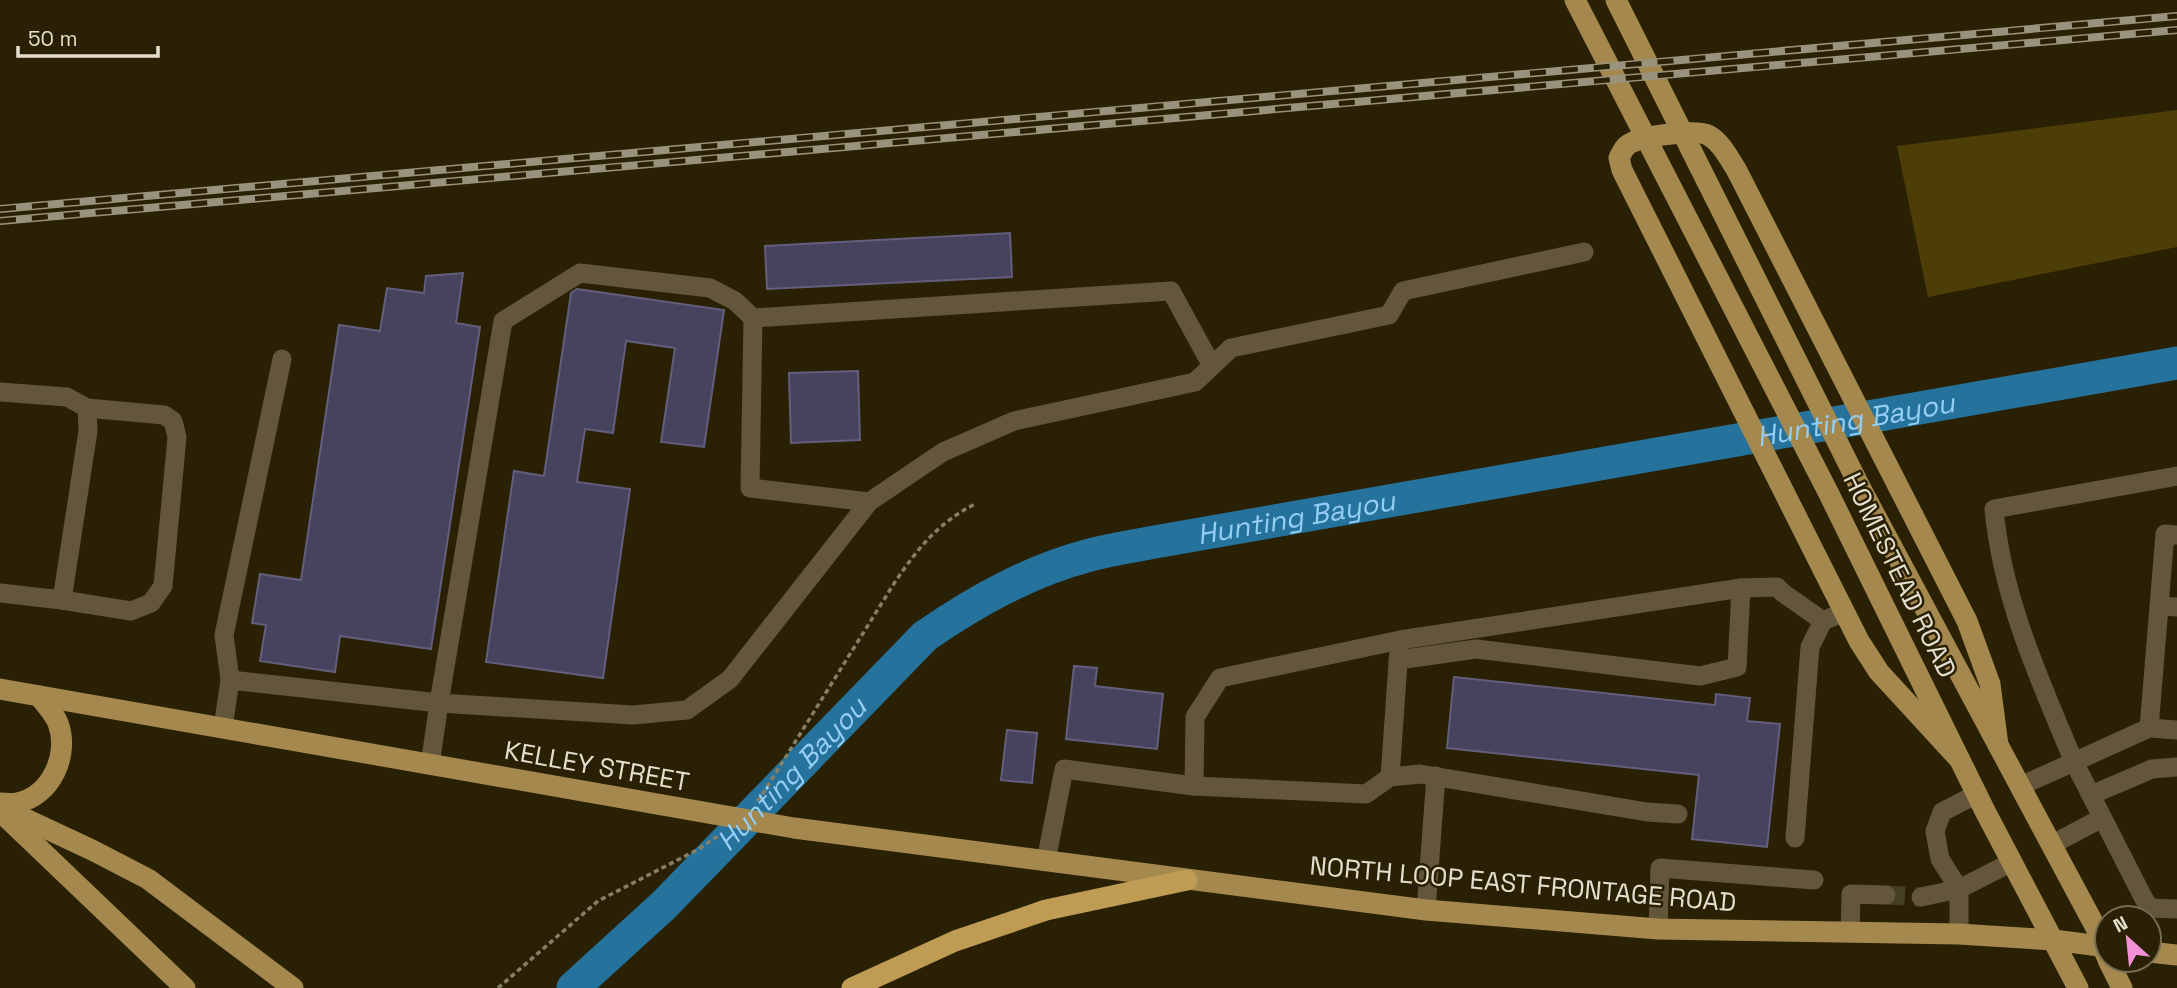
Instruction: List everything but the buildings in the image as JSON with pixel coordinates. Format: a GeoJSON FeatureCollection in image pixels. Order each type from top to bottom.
{"type":"FeatureCollection","features":[{"type":"Feature","properties":{"kind":"highway"},"geometry":{"type":"LineString","coordinates":[[852,988],[955,941],[1045,911],[1187,880]]}},
{"type":"Feature","properties":{"kind":"main road","name":"HOMESTEAD ROAD"},"geometry":{"type":"LineString","coordinates":[[1575,0],[1828,492],[1977,794],[2078,988]]}},
{"type":"Feature","properties":{"kind":"main road","name":"HOMESTEAD ROAD"},"geometry":{"type":"LineString","coordinates":[[1616,0],[1860,487],[2093,922]]}},
{"type":"Feature","properties":{"kind":"main road"},"geometry":{"type":"LineString","coordinates":[[1960,760],[1879,672],[1859,641],[1622,170],[1619,158],[1625,146],[1635,140],[1691,132],[1707,134],[1722,147],[1736,169],[1967,621],[1990,684],[1998,745]]}},
{"type":"Feature","properties":{"kind":"main road","name":"KELLEY STREET"},"geometry":{"type":"LineString","coordinates":[[0,689],[794,828],[1187,880]]}},
{"type":"Feature","properties":{"kind":"main road"},"geometry":{"type":"LineString","coordinates":[[0,807],[17,803],[41,790],[58,767],[62,740],[59,726],[54,713],[39,696]]}},
{"type":"Feature","properties":{"kind":"main road"},"geometry":{"type":"LineString","coordinates":[[0,807],[185,988]]}},
{"type":"Feature","properties":{"kind":"main road"},"geometry":{"type":"LineString","coordinates":[[0,807],[148,879],[293,988]]}},
{"type":"Feature","properties":{"kind":"main road","name":"NORTH LOOP EAST FRONTAGE ROAD"},"geometry":{"type":"LineString","coordinates":[[1187,880],[1426,910],[1658,929],[1959,934],[2054,940],[2093,949]]}},
{"type":"Feature","properties":{"kind":"lane"},"geometry":{"type":"LineString","coordinates":[[230,680],[439,703],[633,715],[687,710],[730,679],[869,502],[943,452],[1014,421],[1195,382],[1231,348],[1389,315],[1403,291],[1584,252]]}},
{"type":"Feature","properties":{"kind":"lane"},"geometry":{"type":"LineString","coordinates":[[430,765],[503,321],[580,273],[710,288],[734,301],[753,318],[1171,291],[1212,366]]}},
{"type":"Feature","properties":{"kind":"lane"},"geometry":{"type":"LineString","coordinates":[[753,318],[750,488],[869,502]]}},
{"type":"Feature","properties":{"kind":"lane"},"geometry":{"type":"LineString","coordinates":[[223,729],[230,680],[224,635],[282,359]]}},
{"type":"Feature","properties":{"kind":"lane"},"geometry":{"type":"LineString","coordinates":[[0,392],[67,397],[87,408],[164,415],[173,421],[177,438],[163,586],[151,603],[131,611],[0,593]]}},
{"type":"Feature","properties":{"kind":"lane"},"geometry":{"type":"LineString","coordinates":[[62,600],[88,431],[87,408]]}},
{"type":"Feature","properties":{"kind":"lane"},"geometry":{"type":"LineString","coordinates":[[2177,476],[1994,509],[2004,572],[2016,613],[2074,762],[2150,908],[2177,909]]}},
{"type":"Feature","properties":{"kind":"lane"},"geometry":{"type":"LineString","coordinates":[[2149,728],[2168,606],[2165,534],[2177,535]]}},
{"type":"Feature","properties":{"kind":"lane"},"geometry":{"type":"LineString","coordinates":[[1194,786],[1195,717],[1220,678],[1400,640],[1741,588],[1777,587],[1823,621]]}},
{"type":"Feature","properties":{"kind":"lane"},"geometry":{"type":"LineString","coordinates":[[1398,660],[1476,649],[1700,676],[1737,667],[1741,588]]}},
{"type":"Feature","properties":{"kind":"lane"},"geometry":{"type":"LineString","coordinates":[[1795,838],[1810,647],[1823,621],[1844,611]]}},
{"type":"Feature","properties":{"kind":"lane"},"geometry":{"type":"LineString","coordinates":[[1390,777],[1400,640]]}},
{"type":"Feature","properties":{"kind":"lane"},"geometry":{"type":"LineString","coordinates":[[2020,786],[2149,728],[2177,730]]}},
{"type":"Feature","properties":{"kind":"lane"},"geometry":{"type":"LineString","coordinates":[[2091,795],[2152,769],[2177,767]]}},
{"type":"Feature","properties":{"kind":"lane"},"geometry":{"type":"LineString","coordinates":[[1046,861],[1064,769],[1194,786],[1366,794],[1390,777],[1420,774],[1647,812],[1678,814]]}},
{"type":"Feature","properties":{"kind":"lane"},"geometry":{"type":"LineString","coordinates":[[1426,910],[1436,776]]}},
{"type":"Feature","properties":{"kind":"lane"},"geometry":{"type":"LineString","coordinates":[[1959,934],[1959,889],[1940,859],[1935,831],[1942,812],[1977,794]]}},
{"type":"Feature","properties":{"kind":"lane"},"geometry":{"type":"LineString","coordinates":[[2051,845],[2102,818]]}},
{"type":"Feature","properties":{"kind":"lane"},"geometry":{"type":"LineString","coordinates":[[1921,897],[1959,889],[2012,862]]}},
{"type":"Feature","properties":{"kind":"lane"},"geometry":{"type":"LineString","coordinates":[[1658,929],[1660,868],[1814,880]]}},
{"type":"Feature","properties":{"kind":"lane"},"geometry":{"type":"LineString","coordinates":[[1850,933],[1851,894],[1886,895]]}},
{"type":"Feature","properties":{"kind":"path"},"geometry":{"type":"LineString","coordinates":[[755,803],[914,555],[954,514],[975,504]]}},
{"type":"Feature","properties":{"kind":"path"},"geometry":{"type":"LineString","coordinates":[[498,988],[598,901],[698,850],[724,832]]}},
{"type":"Feature","properties":{"kind":"shaded area"},"geometry":{"type":"Polygon","coordinates":[[[2177,110],[2177,247],[1928,297],[1897,146],[2177,110]]]}},
{"type":"Feature","properties":{"kind":"waterway","name":"Hunting Bayou"},"geometry":{"type":"LineString","coordinates":[[573,988],[664,905],[925,636],[984,599],[1046,569],[1090,555],[1149,543],[2177,363]]}},
{"type":"Feature","properties":{"kind":"tunnel"},"geometry":{"type":"LineString","coordinates":[[1886,895],[1921,897]]}},
{"type":"Feature","properties":{"kind":"railway"},"geometry":{"type":"LineString","coordinates":[[0,209],[2177,16]]}},
{"type":"Feature","properties":{"kind":"railway"},"geometry":{"type":"LineString","coordinates":[[0,221],[2177,30]]}}]}
